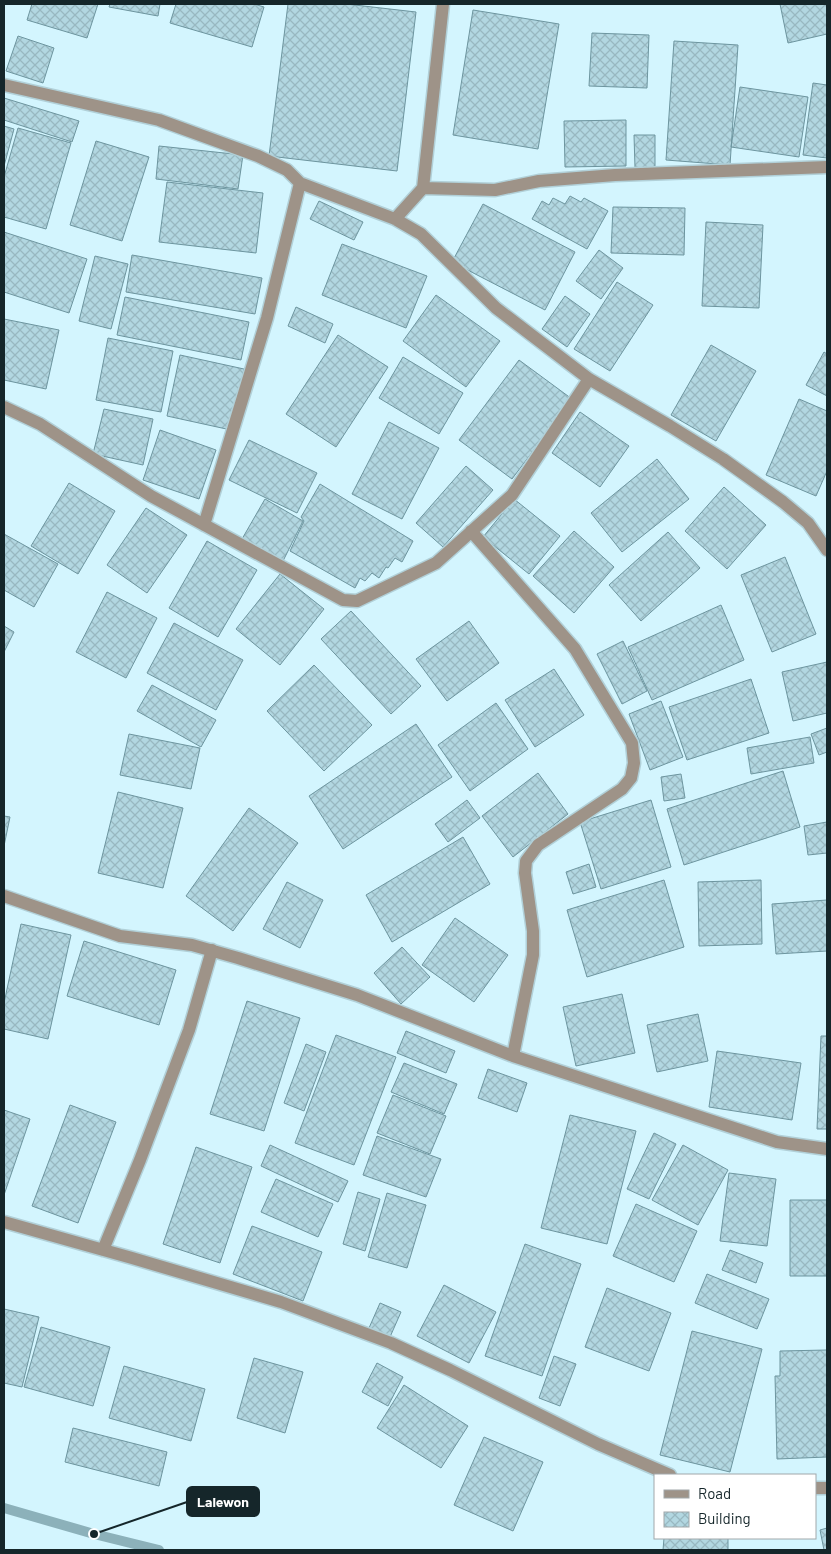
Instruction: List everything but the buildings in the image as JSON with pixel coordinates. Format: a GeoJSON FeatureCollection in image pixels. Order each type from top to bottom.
{"type":"FeatureCollection","features":[{"type":"Feature","properties":{"kind":"street"},"geometry":{"type":"LineString","coordinates":[[395,219],[422,188],[443,4]]}},
{"type":"Feature","properties":{"kind":"street"},"geometry":{"type":"LineString","coordinates":[[4,85],[159,120],[258,156],[287,170],[300,183],[395,219],[421,234],[496,308],[589,379],[670,426],[730,464],[808,523],[827,548]]}},
{"type":"Feature","properties":{"kind":"street"},"geometry":{"type":"LineString","coordinates":[[422,188],[495,190],[539,181],[615,175],[827,167]]}},
{"type":"Feature","properties":{"kind":"street"},"geometry":{"type":"LineString","coordinates":[[204,525],[268,318],[300,183]]}},
{"type":"Feature","properties":{"kind":"street"},"geometry":{"type":"LineString","coordinates":[[4,408],[40,424],[151,496],[204,525],[343,600],[357,601],[436,562],[512,495],[589,379]]}},
{"type":"Feature","properties":{"kind":"street"},"geometry":{"type":"LineString","coordinates":[[471,531],[575,649],[632,743],[634,763],[632,778],[622,790],[538,845],[526,861],[525,874],[533,930],[533,955],[513,1056]]}},
{"type":"Feature","properties":{"kind":"street"},"geometry":{"type":"LineString","coordinates":[[4,896],[120,936],[192,945],[212,950],[356,995],[513,1056],[777,1142],[827,1149]]}},
{"type":"Feature","properties":{"kind":"street"},"geometry":{"type":"LineString","coordinates":[[103,1250],[140,1160],[189,1030],[212,950]]}},
{"type":"Feature","properties":{"kind":"street"},"geometry":{"type":"LineString","coordinates":[[4,1222],[281,1302],[391,1344],[450,1370],[598,1444],[668,1474]]}},
{"type":"Feature","properties":{"kind":"waterway"},"geometry":{"type":"LineString","coordinates":[[4,1508],[94,1534],[159,1550]]}},
{"type":"Feature","properties":{"kind":"place","name":"Lalewon"},"geometry":{"type":"Point","coordinates":[94,1534]}}]}
